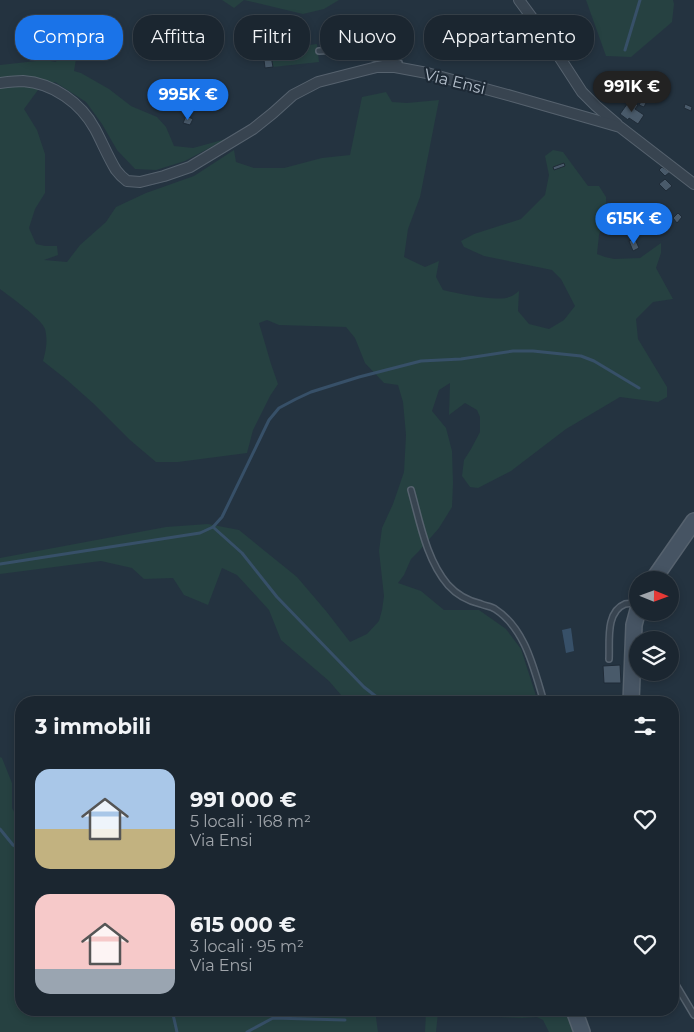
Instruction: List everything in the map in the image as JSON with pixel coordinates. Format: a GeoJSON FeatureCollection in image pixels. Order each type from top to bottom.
{"type":"FeatureCollection","features":[{"type":"Feature","properties":{"kind":"street"},"geometry":{"type":"LineString","coordinates":[[519,0],[547,38],[582,92],[620,127]]}},
{"type":"Feature","properties":{"kind":"street","name":"Via Ensi"},"geometry":{"type":"LineString","coordinates":[[0,83],[34,82],[66,96],[86,115],[117,171],[127,181],[140,182],[190,167],[253,129],[273,114],[293,95],[318,82],[361,71],[395,67],[515,97],[620,127],[694,184]]}},
{"type":"Feature","properties":{"kind":"street"},"geometry":{"type":"LineString","coordinates":[[659,571],[694,521]]}},
{"type":"Feature","properties":{"kind":"street"},"geometry":{"type":"LineString","coordinates":[[631,696],[635,621]]}},
{"type":"Feature","properties":{"kind":"street"},"geometry":{"type":"LineString","coordinates":[[576,1016],[582,1032]]}},
{"type":"Feature","properties":{"kind":"lane"},"geometry":{"type":"LineString","coordinates":[[319,51],[339,50],[416,67],[435,73],[439,77]]}},
{"type":"Feature","properties":{"kind":"lane"},"geometry":{"type":"LineString","coordinates":[[411,490],[428,549],[439,573],[449,586],[463,598],[494,608],[515,628],[523,642],[542,696]]}},
{"type":"Feature","properties":{"kind":"lane"},"geometry":{"type":"LineString","coordinates":[[609,659],[610,623],[616,611],[629,604]]}},
{"type":"Feature","properties":{"kind":"lane"},"geometry":{"type":"LineString","coordinates":[[679,990],[694,1015]]}},
{"type":"Feature","properties":{"kind":"green space"},"geometry":{"type":"Polygon","coordinates":[[[222,0],[244,0],[234,8],[222,0]]]}},
{"type":"Feature","properties":{"kind":"green space"},"geometry":{"type":"Polygon","coordinates":[[[244,0],[339,0],[324,9],[303,14],[244,0]]]}},
{"type":"Feature","properties":{"kind":"green space"},"geometry":{"type":"Polygon","coordinates":[[[586,0],[673,0],[674,4],[672,22],[631,57],[606,56],[594,22],[594,15],[591,15],[586,0]]]}},
{"type":"Feature","properties":{"kind":"green space"},"geometry":{"type":"Polygon","coordinates":[[[317,44],[319,62],[273,67],[272,60],[310,60],[310,45],[317,44]]]}},
{"type":"Feature","properties":{"kind":"green space"},"geometry":{"type":"Polygon","coordinates":[[[45,60],[56,62],[57,60],[76,60],[74,71],[109,89],[131,106],[157,117],[166,127],[174,146],[193,148],[226,139],[185,161],[156,170],[135,169],[117,150],[102,124],[86,102],[55,82],[38,90],[24,109],[37,130],[45,154],[45,193],[35,209],[29,228],[36,244],[57,246],[58,255],[44,260],[67,262],[80,245],[106,222],[116,207],[146,193],[194,176],[234,150],[236,162],[254,168],[284,168],[322,158],[350,155],[362,97],[386,92],[392,102],[407,103],[439,100],[420,197],[408,229],[404,257],[425,267],[439,261],[436,277],[443,290],[496,298],[510,297],[519,291],[518,311],[529,324],[549,329],[564,320],[575,306],[561,279],[552,270],[484,256],[464,247],[461,241],[474,234],[521,219],[545,195],[549,175],[545,156],[553,150],[563,152],[588,186],[599,186],[606,197],[606,214],[599,235],[597,254],[614,259],[640,258],[661,243],[661,253],[656,268],[673,299],[653,302],[636,319],[638,339],[667,387],[667,397],[658,402],[620,397],[566,429],[511,471],[478,488],[470,487],[462,476],[464,460],[480,432],[480,417],[477,410],[465,403],[449,415],[450,383],[439,390],[432,411],[446,428],[452,451],[452,507],[439,528],[411,559],[398,583],[421,591],[444,610],[479,610],[506,629],[521,649],[536,696],[342,696],[329,681],[281,640],[269,610],[237,575],[222,568],[208,605],[184,595],[173,578],[144,579],[132,568],[101,561],[0,574],[0,558],[166,527],[208,524],[239,530],[297,577],[350,642],[367,634],[379,621],[384,596],[379,551],[382,528],[404,472],[406,435],[403,402],[398,385],[384,383],[365,363],[355,338],[346,327],[279,325],[267,320],[259,323],[278,384],[253,430],[247,453],[178,462],[156,462],[130,440],[94,404],[43,361],[46,349],[46,333],[43,325],[0,289],[0,65],[45,60]]]}},
{"type":"Feature","properties":{"kind":"green space"},"geometry":{"type":"Polygon","coordinates":[[[0,757],[12,783],[12,808],[15,813],[15,1016],[376,1016],[378,1032],[0,1032],[0,757]]]}},
{"type":"Feature","properties":{"kind":"green space"},"geometry":{"type":"Polygon","coordinates":[[[426,1016],[438,1016],[436,1032],[425,1032],[426,1016]]]}},
{"type":"Feature","properties":{"kind":"green space"},"geometry":{"type":"Polygon","coordinates":[[[474,1016],[573,1016],[578,1032],[549,1032],[543,1020],[537,1017],[474,1016]]]}},
{"type":"Feature","properties":{"kind":"water"},"geometry":{"type":"Polygon","coordinates":[[[571,628],[574,651],[566,653],[562,630],[571,628]]]}},
{"type":"Feature","properties":{"kind":"building"},"geometry":{"type":"Polygon","coordinates":[[[264,60],[272,60],[273,67],[265,68],[264,60]]]}},
{"type":"Feature","properties":{"kind":"building"},"geometry":{"type":"Polygon","coordinates":[[[630,100],[638,105],[635,109],[644,115],[638,124],[620,114],[630,100]]]}},
{"type":"Feature","properties":{"kind":"building"},"geometry":{"type":"Polygon","coordinates":[[[642,100],[646,103],[644,107],[639,105],[642,100]]]}},
{"type":"Feature","properties":{"kind":"building"},"geometry":{"type":"Polygon","coordinates":[[[685,104],[692,107],[691,111],[684,108],[685,104]]]}},
{"type":"Feature","properties":{"kind":"building"},"geometry":{"type":"Polygon","coordinates":[[[186,116],[193,119],[190,125],[183,123],[186,116]]]}},
{"type":"Feature","properties":{"kind":"building"},"geometry":{"type":"Polygon","coordinates":[[[564,163],[565,166],[554,170],[553,167],[564,163]]]}},
{"type":"Feature","properties":{"kind":"building"},"geometry":{"type":"Polygon","coordinates":[[[662,167],[670,172],[665,176],[659,170],[662,167]]]}},
{"type":"Feature","properties":{"kind":"building"},"geometry":{"type":"Polygon","coordinates":[[[665,179],[672,186],[666,191],[659,184],[665,179]]]}},
{"type":"Feature","properties":{"kind":"building"},"geometry":{"type":"Polygon","coordinates":[[[678,213],[682,217],[677,223],[673,218],[678,213]]]}},
{"type":"Feature","properties":{"kind":"building"},"geometry":{"type":"Polygon","coordinates":[[[635,239],[639,248],[633,251],[629,241],[635,239]]]}},
{"type":"Feature","properties":{"kind":"building"},"geometry":{"type":"Polygon","coordinates":[[[620,665],[621,683],[604,683],[603,666],[620,665]]]}},
{"type":"Feature","properties":{"kind":"waterway"},"geometry":{"type":"LineString","coordinates":[[625,50],[640,0]]}},
{"type":"Feature","properties":{"kind":"waterway"},"geometry":{"type":"LineString","coordinates":[[0,564],[200,533],[213,527],[222,517],[269,420],[279,408],[311,392],[359,377],[421,361],[461,359],[513,351],[533,351],[581,356],[594,361],[639,388]]}},
{"type":"Feature","properties":{"kind":"waterway"},"geometry":{"type":"LineString","coordinates":[[213,527],[242,553],[277,597],[364,687],[375,696]]}},
{"type":"Feature","properties":{"kind":"waterway"},"geometry":{"type":"LineString","coordinates":[[0,829],[15,846]]}},
{"type":"Feature","properties":{"kind":"waterway"},"geometry":{"type":"LineString","coordinates":[[173,1016],[177,1032]]}},
{"type":"Feature","properties":{"kind":"waterway"},"geometry":{"type":"LineString","coordinates":[[247,1032],[273,1018],[345,1020]]}}]}
